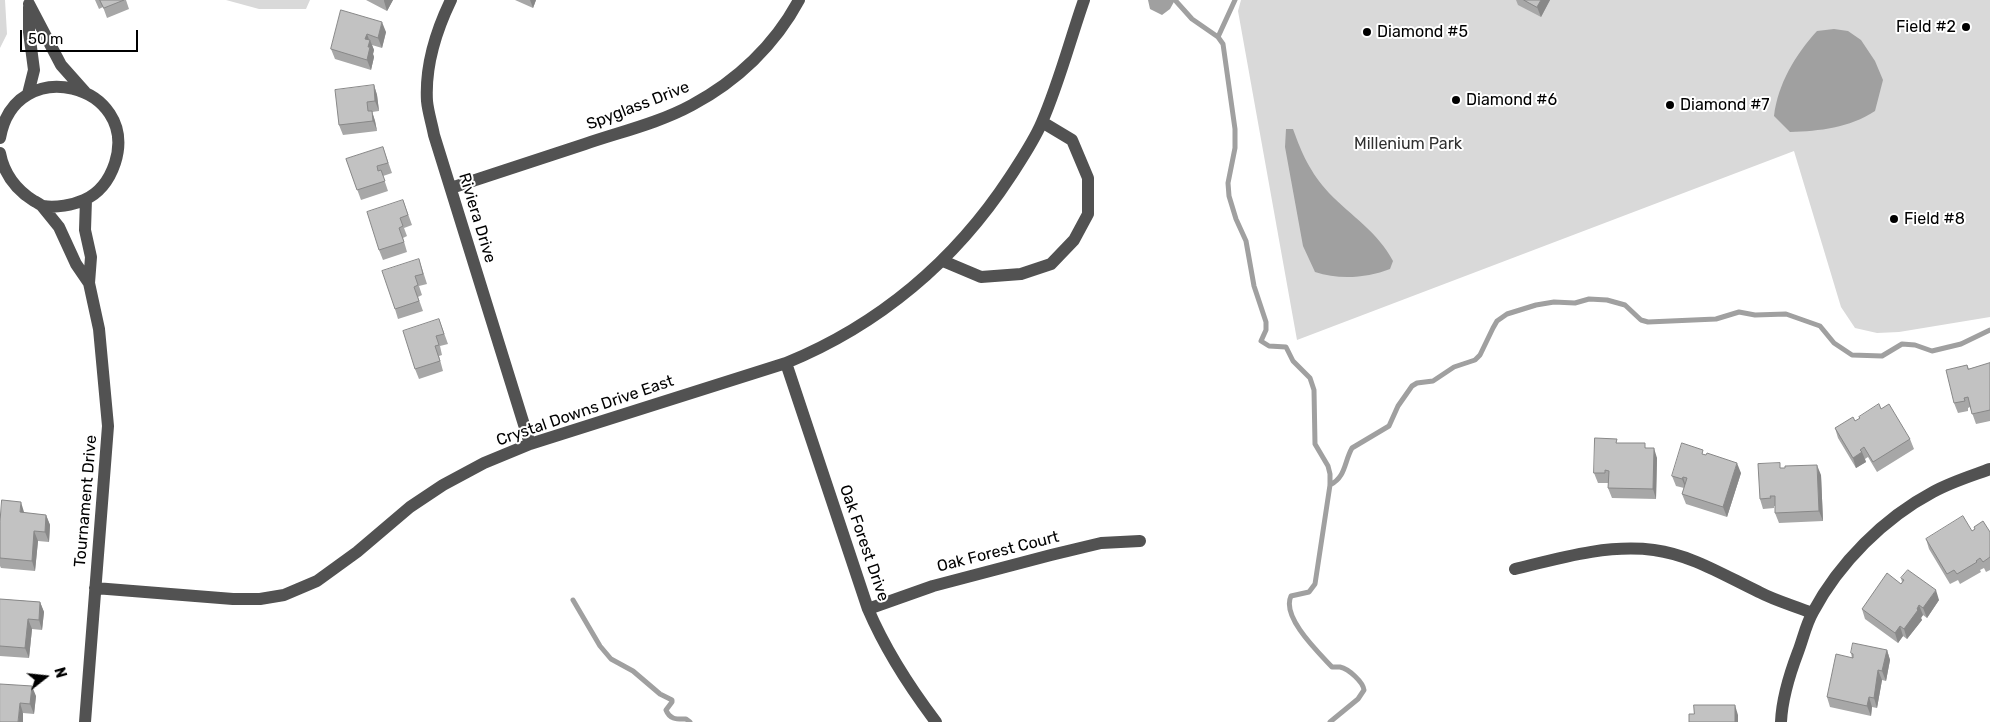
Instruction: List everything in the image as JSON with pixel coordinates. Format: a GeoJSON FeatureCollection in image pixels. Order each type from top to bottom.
{"type":"FeatureCollection","features":[{"type":"Feature","properties":{"kind":"street","name":"Riviera Drive"},"geometry":{"type":"LineString","coordinates":[[451,0],[440,23],[430,60],[427,101],[434,136],[530,444]]}},
{"type":"Feature","properties":{"kind":"street","name":"Spyglass Drive"},"geometry":{"type":"LineString","coordinates":[[451,188],[644,124],[691,106],[732,80],[766,48],[790,16],[799,0]]}},
{"type":"Feature","properties":{"kind":"street","name":"Crystal Downs Drive East"},"geometry":{"type":"LineString","coordinates":[[95,588],[233,599],[260,599],[284,595],[317,581],[357,552],[410,506],[443,485],[484,463],[530,444],[786,363],[854,329],[900,298],[943,261],[974,228],[1000,193],[1022,159],[1042,122],[1084,0]]}},
{"type":"Feature","properties":{"kind":"street"},"geometry":{"type":"LineString","coordinates":[[29,2],[61,65],[85,92],[100,102],[112,118],[118,136],[118,154],[112,173],[101,188],[86,199],[68,205],[42,206]]}},
{"type":"Feature","properties":{"kind":"street"},"geometry":{"type":"LineString","coordinates":[[28,94],[34,70],[29,2]]}},
{"type":"Feature","properties":{"kind":"street"},"geometry":{"type":"LineString","coordinates":[[1,130],[13,107],[28,94],[48,86],[67,86],[85,92]]}},
{"type":"Feature","properties":{"kind":"street"},"geometry":{"type":"LineString","coordinates":[[943,261],[981,277],[1021,274],[1051,264],[1074,240],[1088,214],[1088,178],[1072,140],[1042,122]]}},
{"type":"Feature","properties":{"kind":"street"},"geometry":{"type":"LineString","coordinates":[[0,153],[4,175]]}},
{"type":"Feature","properties":{"kind":"street","name":"Tournament Drive"},"geometry":{"type":"LineString","coordinates":[[4,175],[12,184],[42,206],[59,227],[76,264],[90,283]]}},
{"type":"Feature","properties":{"kind":"street","name":"Tournament Drive"},"geometry":{"type":"LineString","coordinates":[[85,722],[108,426],[99,329],[90,283],[91,257],[85,230],[86,199]]}},
{"type":"Feature","properties":{"kind":"street","name":"Oak Forest Drive"},"geometry":{"type":"LineString","coordinates":[[786,363],[868,608],[879,635],[904,680],[936,722]]}},
{"type":"Feature","properties":{"kind":"street"},"geometry":{"type":"LineString","coordinates":[[1781,722],[1793,667],[1812,613],[1840,571],[1881,528],[1902,511],[1932,492],[1953,482],[1990,469]]}},
{"type":"Feature","properties":{"kind":"street","name":"Oak Forest Court"},"geometry":{"type":"LineString","coordinates":[[868,608],[933,586],[1051,555],[1101,543],[1140,541]]}},
{"type":"Feature","properties":{"kind":"street"},"geometry":{"type":"LineString","coordinates":[[1515,569],[1596,551],[1654,550],[1701,563],[1761,594],[1812,613]]}},
{"type":"Feature","properties":{"kind":"green space"},"geometry":{"type":"Polygon","coordinates":[[[0,0],[5,0],[7,34],[0,48],[0,0]]]}},
{"type":"Feature","properties":{"kind":"green space"},"geometry":{"type":"Polygon","coordinates":[[[226,0],[310,0],[306,9],[259,9],[226,0]]]}},
{"type":"Feature","properties":{"kind":"green space","name":"Millenium Park"},"geometry":{"type":"Polygon","coordinates":[[[1241,0],[1990,0],[1990,317],[1899,332],[1877,333],[1855,328],[1841,307],[1794,151],[1297,340],[1238,11],[1241,0]]]}},
{"type":"Feature","properties":{"kind":"shaded area"},"geometry":{"type":"Polygon","coordinates":[[[1148,0],[1175,0],[1170,9],[1162,15],[1150,9],[1148,0]]]}},
{"type":"Feature","properties":{"kind":"shaded area"},"geometry":{"type":"Polygon","coordinates":[[[1834,29],[1848,31],[1861,40],[1875,61],[1883,80],[1875,111],[1865,117],[1834,128],[1790,132],[1774,116],[1779,93],[1784,81],[1795,60],[1817,31],[1834,29]]]}},
{"type":"Feature","properties":{"kind":"shaded area"},"geometry":{"type":"Polygon","coordinates":[[[1286,129],[1293,129],[1307,162],[1322,185],[1380,241],[1393,261],[1390,269],[1353,277],[1324,275],[1315,272],[1303,246],[1285,147],[1286,129]]]}},
{"type":"Feature","properties":{"kind":"building"},"geometry":{"type":"Polygon","coordinates":[[[100,0],[124,0],[104,8],[100,0]]]}},
{"type":"Feature","properties":{"kind":"building"},"geometry":{"type":"Polygon","coordinates":[[[1524,0],[1541,0],[1537,7],[1524,0]]]}},
{"type":"Feature","properties":{"kind":"building"},"geometry":{"type":"Polygon","coordinates":[[[341,10],[382,22],[378,38],[367,34],[365,39],[370,40],[367,60],[331,49],[341,10]]]}},
{"type":"Feature","properties":{"kind":"building"},"geometry":{"type":"Polygon","coordinates":[[[374,85],[375,101],[367,102],[368,111],[372,111],[373,121],[339,125],[335,90],[374,85]]]}},
{"type":"Feature","properties":{"kind":"building"},"geometry":{"type":"Polygon","coordinates":[[[383,147],[388,163],[377,166],[378,171],[381,170],[385,181],[357,190],[346,159],[383,147]]]}},
{"type":"Feature","properties":{"kind":"building"},"geometry":{"type":"Polygon","coordinates":[[[403,200],[408,215],[400,218],[403,226],[399,228],[404,242],[379,250],[367,212],[403,200]]]}},
{"type":"Feature","properties":{"kind":"building"},"geometry":{"type":"Polygon","coordinates":[[[419,259],[423,274],[415,276],[418,285],[414,287],[419,301],[395,309],[382,271],[419,259]]]}},
{"type":"Feature","properties":{"kind":"building"},"geometry":{"type":"Polygon","coordinates":[[[439,319],[444,334],[436,336],[439,345],[435,346],[440,361],[415,369],[403,331],[439,319]]]}},
{"type":"Feature","properties":{"kind":"building"},"geometry":{"type":"Polygon","coordinates":[[[1990,363],[1990,410],[1972,414],[1968,397],[1964,398],[1965,401],[1954,403],[1946,370],[1967,365],[1968,369],[1990,363]]]}},
{"type":"Feature","properties":{"kind":"building"},"geometry":{"type":"Polygon","coordinates":[[[1879,404],[1881,409],[1889,404],[1910,439],[1873,462],[1864,447],[1860,450],[1862,452],[1853,458],[1835,428],[1853,417],[1855,421],[1879,404]]]}},
{"type":"Feature","properties":{"kind":"building"},"geometry":{"type":"Polygon","coordinates":[[[1595,438],[1617,439],[1616,443],[1645,443],[1645,448],[1654,448],[1653,489],[1608,488],[1609,471],[1605,470],[1605,473],[1594,473],[1595,438]]]}},
{"type":"Feature","properties":{"kind":"building"},"geometry":{"type":"Polygon","coordinates":[[[1682,443],[1703,450],[1702,454],[1706,455],[1707,453],[1737,463],[1723,507],[1682,494],[1687,478],[1683,477],[1682,479],[1672,476],[1682,443]]]}},
{"type":"Feature","properties":{"kind":"building"},"geometry":{"type":"Polygon","coordinates":[[[1780,463],[1780,468],[1785,468],[1785,466],[1817,465],[1819,511],[1775,513],[1775,496],[1760,499],[1758,464],[1780,463]]]}},
{"type":"Feature","properties":{"kind":"building"},"geometry":{"type":"Polygon","coordinates":[[[2,500],[21,502],[20,512],[46,515],[45,532],[34,531],[32,561],[0,558],[2,500]]]}},
{"type":"Feature","properties":{"kind":"building"},"geometry":{"type":"Polygon","coordinates":[[[1963,516],[1972,531],[1975,529],[1974,527],[1983,521],[1990,532],[1990,557],[1983,562],[1980,558],[1977,562],[1957,574],[1954,570],[1947,574],[1926,539],[1963,516]]]}},
{"type":"Feature","properties":{"kind":"building"},"geometry":{"type":"Polygon","coordinates":[[[1908,570],[1936,590],[1923,608],[1919,605],[1918,610],[1904,629],[1900,626],[1895,633],[1862,609],[1887,573],[1901,584],[1904,580],[1901,578],[1908,570]]]}},
{"type":"Feature","properties":{"kind":"building"},"geometry":{"type":"Polygon","coordinates":[[[0,599],[40,602],[39,620],[28,619],[25,648],[0,646],[0,599]]]}},
{"type":"Feature","properties":{"kind":"building"},"geometry":{"type":"Polygon","coordinates":[[[1853,643],[1887,650],[1882,671],[1878,670],[1874,698],[1869,697],[1867,706],[1827,697],[1836,654],[1853,658],[1851,653],[1853,643]]]}},
{"type":"Feature","properties":{"kind":"building"},"geometry":{"type":"Polygon","coordinates":[[[0,684],[32,686],[30,704],[20,703],[18,722],[0,722],[0,684]]]}},
{"type":"Feature","properties":{"kind":"building"},"geometry":{"type":"Polygon","coordinates":[[[1694,705],[1735,705],[1735,722],[1689,722],[1689,714],[1694,714],[1694,705]]]}},
{"type":"Feature","properties":{"kind":"waterway"},"geometry":{"type":"LineString","coordinates":[[1175,0],[1192,19],[1218,37],[1223,44],[1235,129],[1235,148],[1228,183],[1229,196],[1236,219],[1246,241],[1254,286],[1266,322],[1266,330],[1261,341],[1269,346],[1286,347],[1293,361],[1310,378],[1314,390],[1315,444],[1328,466],[1330,485],[1315,584],[1309,592],[1291,596],[1289,605],[1296,624],[1311,644],[1332,667],[1344,668],[1355,676],[1364,690],[1358,699],[1330,722]]}},
{"type":"Feature","properties":{"kind":"waterway"},"geometry":{"type":"LineString","coordinates":[[1218,37],[1235,0]]}},
{"type":"Feature","properties":{"kind":"waterway"},"geometry":{"type":"LineString","coordinates":[[1330,485],[1342,473],[1352,448],[1389,426],[1398,406],[1412,386],[1417,383],[1433,381],[1454,367],[1475,360],[1480,355],[1497,321],[1507,314],[1536,305],[1554,302],[1575,303],[1589,299],[1607,300],[1625,305],[1641,320],[1648,322],[1716,319],[1739,312],[1755,315],[1786,314],[1820,326],[1834,343],[1852,355],[1882,356],[1902,344],[1915,345],[1932,351],[1961,344],[1990,330]]}},
{"type":"Feature","properties":{"kind":"waterway"},"geometry":{"type":"LineString","coordinates":[[573,600],[600,646],[611,659],[633,671],[660,694],[672,700],[666,710],[670,716],[686,719],[690,722]]}},
{"type":"Feature","properties":{"kind":"place","name":"Field #2"},"geometry":{"type":"Point","coordinates":[1966,27]}},
{"type":"Feature","properties":{"kind":"place","name":"Diamond #5"},"geometry":{"type":"Point","coordinates":[1367,32]}},
{"type":"Feature","properties":{"kind":"place","name":"Diamond #6"},"geometry":{"type":"Point","coordinates":[1456,100]}},
{"type":"Feature","properties":{"kind":"place","name":"Diamond #7"},"geometry":{"type":"Point","coordinates":[1670,105]}},
{"type":"Feature","properties":{"kind":"place","name":"Field #8"},"geometry":{"type":"Point","coordinates":[1894,219]}}]}
